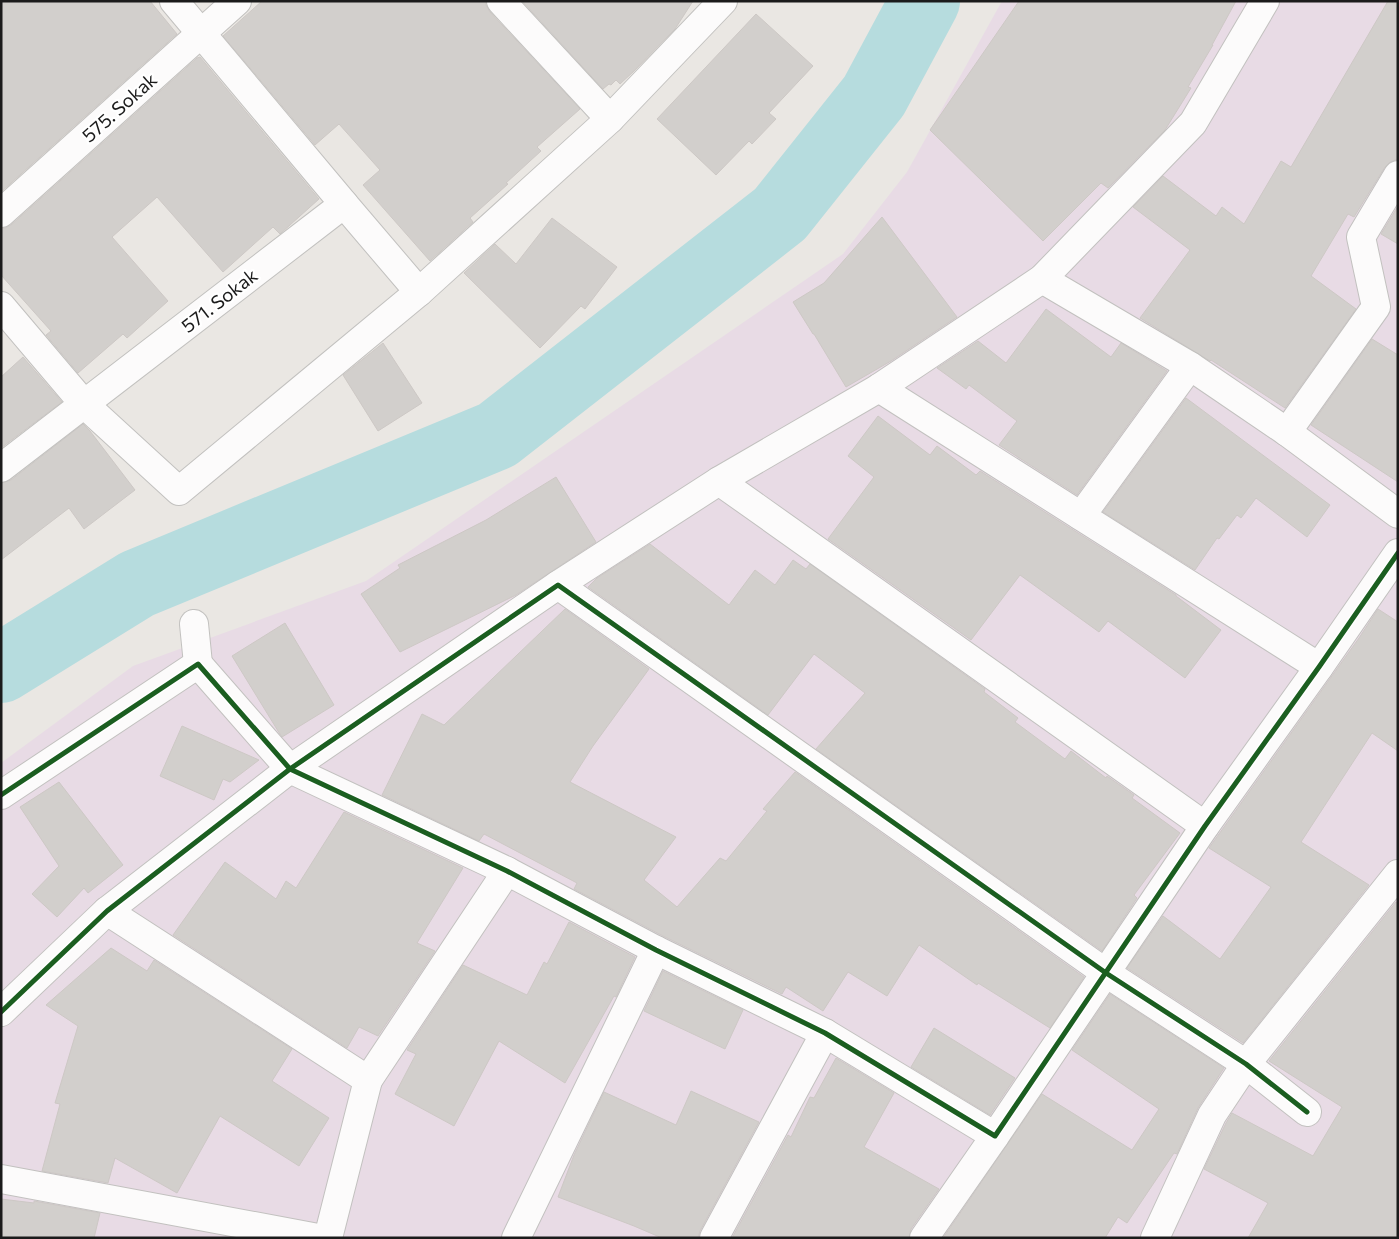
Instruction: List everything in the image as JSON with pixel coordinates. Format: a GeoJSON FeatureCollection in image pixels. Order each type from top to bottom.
{"type":"FeatureCollection","features":[{"type":"Feature","properties":{"kind":"street"},"geometry":{"type":"LineString","coordinates":[[174,1],[419,292]]}},
{"type":"Feature","properties":{"kind":"street","name":"575. Sokak"},"geometry":{"type":"LineString","coordinates":[[1,213],[237,1]]}},
{"type":"Feature","properties":{"kind":"street"},"geometry":{"type":"LineString","coordinates":[[501,1],[610,119]]}},
{"type":"Feature","properties":{"kind":"street"},"geometry":{"type":"LineString","coordinates":[[1,306],[84,404],[179,491],[419,292],[610,119],[723,1]]}},
{"type":"Feature","properties":{"kind":"street"},"geometry":{"type":"LineString","coordinates":[[1,1012],[107,911],[290,769],[558,585],[719,481],[880,388],[1042,279],[1193,123],[1265,1]]}},
{"type":"Feature","properties":{"kind":"street"},"geometry":{"type":"LineString","coordinates":[[1287,432],[1376,307],[1362,237],[1398,175]]}},
{"type":"Feature","properties":{"kind":"street","name":"571. Sokak"},"geometry":{"type":"LineString","coordinates":[[1,468],[344,204]]}},
{"type":"Feature","properties":{"kind":"street"},"geometry":{"type":"LineString","coordinates":[[1042,279],[1190,366],[1287,432],[1398,514]]}},
{"type":"Feature","properties":{"kind":"street"},"geometry":{"type":"LineString","coordinates":[[1081,516],[1190,366]]}},
{"type":"Feature","properties":{"kind":"street"},"geometry":{"type":"LineString","coordinates":[[880,388],[1319,667]]}},
{"type":"Feature","properties":{"kind":"street"},"geometry":{"type":"LineString","coordinates":[[719,481],[1205,826]]}},
{"type":"Feature","properties":{"kind":"street"},"geometry":{"type":"LineString","coordinates":[[924,1238],[1205,826],[1398,553]]}},
{"type":"Feature","properties":{"kind":"street"},"geometry":{"type":"LineString","coordinates":[[558,585],[1106,973],[1246,1064],[1307,1112]]}},
{"type":"Feature","properties":{"kind":"street"},"geometry":{"type":"LineString","coordinates":[[194,624],[198,664],[290,769],[507,871],[656,950],[824,1033],[995,1136]]}},
{"type":"Feature","properties":{"kind":"street"},"geometry":{"type":"LineString","coordinates":[[1,795],[198,664]]}},
{"type":"Feature","properties":{"kind":"street"},"geometry":{"type":"LineString","coordinates":[[328,1238],[368,1080],[507,871]]}},
{"type":"Feature","properties":{"kind":"street"},"geometry":{"type":"LineString","coordinates":[[1155,1238],[1212,1115],[1246,1064],[1398,874]]}},
{"type":"Feature","properties":{"kind":"street"},"geometry":{"type":"LineString","coordinates":[[107,911],[368,1080]]}},
{"type":"Feature","properties":{"kind":"street"},"geometry":{"type":"LineString","coordinates":[[516,1238],[656,950]]}},
{"type":"Feature","properties":{"kind":"street"},"geometry":{"type":"LineString","coordinates":[[714,1238],[824,1033]]}},
{"type":"Feature","properties":{"kind":"street"},"geometry":{"type":"LineString","coordinates":[[1,1178],[318,1238]]}},
{"type":"Feature","properties":{"kind":"shaded area"},"geometry":{"type":"Polygon","coordinates":[[[1002,1],[1398,1],[1398,1238],[1,1238],[1,763],[133,666],[366,581],[843,254],[907,172],[1002,1]]]}},
{"type":"Feature","properties":{"kind":"building"},"geometry":{"type":"Polygon","coordinates":[[[1,1],[150,1],[177,34],[1,192],[1,1]]]}},
{"type":"Feature","properties":{"kind":"building"},"geometry":{"type":"Polygon","coordinates":[[[262,1],[486,1],[490,12],[580,109],[537,147],[541,151],[470,218],[473,222],[430,261],[363,185],[380,170],[339,124],[315,145],[223,36],[262,1]]]}},
{"type":"Feature","properties":{"kind":"building"},"geometry":{"type":"Polygon","coordinates":[[[522,1],[693,1],[675,29],[633,72],[620,84],[616,80],[603,89],[522,1]]]}},
{"type":"Feature","properties":{"kind":"building"},"geometry":{"type":"Polygon","coordinates":[[[1019,1],[1236,1],[1188,87],[1191,88],[1165,130],[1108,188],[1101,183],[1043,241],[930,130],[1019,1]]]}},
{"type":"Feature","properties":{"kind":"building"},"geometry":{"type":"Polygon","coordinates":[[[1388,1],[1398,1],[1398,159],[1390,162],[1385,167],[1354,217],[1348,214],[1311,276],[1356,309],[1285,408],[1211,360],[1140,318],[1190,250],[1133,207],[1163,176],[1216,216],[1222,207],[1244,224],[1281,161],[1291,167],[1388,1]]]}},
{"type":"Feature","properties":{"kind":"building"},"geometry":{"type":"Polygon","coordinates":[[[756,14],[813,66],[769,113],[776,119],[752,144],[749,141],[716,175],[657,119],[756,14]]]}},
{"type":"Feature","properties":{"kind":"building"},"geometry":{"type":"Polygon","coordinates":[[[200,57],[319,199],[280,234],[273,227],[223,272],[157,197],[112,237],[168,301],[127,338],[123,334],[78,373],[46,335],[51,331],[1,275],[1,228],[11,225],[200,57]]]}},
{"type":"Feature","properties":{"kind":"building"},"geometry":{"type":"Polygon","coordinates":[[[1398,206],[1398,244],[1381,234],[1398,206]]]}},
{"type":"Feature","properties":{"kind":"building"},"geometry":{"type":"Polygon","coordinates":[[[882,217],[957,317],[891,361],[846,387],[793,302],[824,283],[882,217]]]}},
{"type":"Feature","properties":{"kind":"building"},"geometry":{"type":"Polygon","coordinates":[[[552,218],[617,267],[585,309],[581,306],[540,348],[464,273],[495,244],[516,264],[552,218]]]}},
{"type":"Feature","properties":{"kind":"building"},"geometry":{"type":"Polygon","coordinates":[[[1046,309],[1111,357],[1121,343],[1167,371],[1077,495],[999,445],[1017,421],[969,385],[966,389],[937,368],[978,341],[1006,363],[1046,309]]]}},
{"type":"Feature","properties":{"kind":"building"},"geometry":{"type":"Polygon","coordinates":[[[1372,339],[1398,355],[1398,482],[1311,425],[1372,339]]]}},
{"type":"Feature","properties":{"kind":"building"},"geometry":{"type":"Polygon","coordinates":[[[383,343],[422,403],[378,431],[343,375],[383,343]]]}},
{"type":"Feature","properties":{"kind":"building"},"geometry":{"type":"Polygon","coordinates":[[[23,357],[62,402],[1,448],[1,377],[23,357]]]}},
{"type":"Feature","properties":{"kind":"building"},"geometry":{"type":"Polygon","coordinates":[[[1186,398],[1330,505],[1307,537],[1256,498],[1241,518],[1237,515],[1219,539],[1217,538],[1195,570],[1103,512],[1186,398]]]}},
{"type":"Feature","properties":{"kind":"building"},"geometry":{"type":"Polygon","coordinates":[[[878,416],[930,455],[937,446],[976,475],[980,471],[1176,595],[1221,630],[1185,678],[1108,621],[1099,632],[1020,575],[971,640],[828,539],[874,477],[848,456],[878,416]]]}},
{"type":"Feature","properties":{"kind":"building"},"geometry":{"type":"Polygon","coordinates":[[[83,424],[135,490],[84,529],[69,508],[1,560],[1,483],[11,480],[83,424]]]}},
{"type":"Feature","properties":{"kind":"building"},"geometry":{"type":"Polygon","coordinates":[[[556,477],[596,542],[516,595],[400,652],[361,594],[400,568],[398,565],[486,520],[556,477]]]}},
{"type":"Feature","properties":{"kind":"building"},"geometry":{"type":"Polygon","coordinates":[[[650,544],[729,605],[755,570],[775,585],[793,560],[806,569],[810,564],[985,689],[984,692],[1018,718],[1015,722],[1065,759],[1071,751],[1106,778],[1107,776],[1134,795],[1132,798],[1180,833],[1134,895],[1137,898],[1102,951],[816,749],[865,693],[814,654],[768,715],[588,587],[597,578],[650,544]]]}},
{"type":"Feature","properties":{"kind":"building"},"geometry":{"type":"Polygon","coordinates":[[[565,609],[649,669],[593,746],[570,782],[676,837],[644,880],[677,907],[720,858],[726,861],[767,811],[763,809],[795,772],[1084,977],[1050,1028],[978,983],[977,985],[919,945],[887,996],[848,972],[823,1011],[786,987],[782,994],[663,936],[574,889],[577,883],[484,834],[479,841],[382,795],[422,714],[444,725],[565,609]]]}},
{"type":"Feature","properties":{"kind":"building"},"geometry":{"type":"Polygon","coordinates":[[[1378,609],[1398,622],[1398,751],[1372,733],[1301,842],[1369,885],[1243,1043],[1127,968],[1163,916],[1220,959],[1271,887],[1209,848],[1378,609]]]}},
{"type":"Feature","properties":{"kind":"building"},"geometry":{"type":"Polygon","coordinates":[[[285,623],[334,705],[282,737],[232,656],[285,623]]]}},
{"type":"Feature","properties":{"kind":"building"},"geometry":{"type":"Polygon","coordinates":[[[182,726],[259,760],[230,782],[223,779],[214,800],[160,776],[182,726]]]}},
{"type":"Feature","properties":{"kind":"building"},"geometry":{"type":"Polygon","coordinates":[[[59,782],[123,865],[88,893],[84,888],[57,917],[32,894],[59,866],[20,807],[59,782]]]}},
{"type":"Feature","properties":{"kind":"building"},"geometry":{"type":"Polygon","coordinates":[[[344,812],[463,868],[417,943],[435,951],[378,1036],[359,1027],[347,1048],[173,935],[225,862],[276,899],[286,881],[296,888],[344,812]]]}},
{"type":"Feature","properties":{"kind":"building"},"geometry":{"type":"Polygon","coordinates":[[[1396,902],[1398,903],[1398,1238],[1248,1238],[1268,1203],[1204,1169],[1232,1113],[1313,1156],[1342,1107],[1269,1061],[1396,902]]]}},
{"type":"Feature","properties":{"kind":"building"},"geometry":{"type":"Polygon","coordinates":[[[569,922],[635,957],[616,997],[614,996],[565,1083],[499,1041],[454,1126],[395,1094],[416,1054],[407,1050],[463,965],[527,995],[544,962],[547,964],[569,922]]]}},
{"type":"Feature","properties":{"kind":"building"},"geometry":{"type":"Polygon","coordinates":[[[111,948],[147,971],[154,960],[292,1049],[272,1081],[329,1118],[299,1166],[220,1116],[177,1193],[115,1158],[108,1183],[42,1171],[60,1104],[55,1103],[78,1026],[46,1005],[111,948]]]}},
{"type":"Feature","properties":{"kind":"building"},"geometry":{"type":"Polygon","coordinates":[[[663,971],[743,1010],[725,1049],[644,1011],[663,971]]]}},
{"type":"Feature","properties":{"kind":"building"},"geometry":{"type":"Polygon","coordinates":[[[1110,994],[1224,1068],[1198,1108],[1177,1154],[1174,1153],[1127,1223],[1118,1217],[1105,1238],[943,1238],[1042,1094],[1132,1150],[1159,1109],[1072,1050],[1110,994]]]}},
{"type":"Feature","properties":{"kind":"building"},"geometry":{"type":"Polygon","coordinates":[[[934,1028],[1015,1078],[990,1115],[911,1067],[934,1028]]]}},
{"type":"Feature","properties":{"kind":"building"},"geometry":{"type":"Polygon","coordinates":[[[836,1058],[894,1093],[864,1147],[939,1189],[911,1229],[909,1238],[732,1238],[788,1135],[791,1137],[810,1097],[814,1098],[836,1058]]]}},
{"type":"Feature","properties":{"kind":"building"},"geometry":{"type":"Polygon","coordinates":[[[691,1091],[759,1122],[698,1238],[662,1238],[558,1197],[574,1155],[604,1092],[676,1125],[691,1091]]]}},
{"type":"Feature","properties":{"kind":"building"},"geometry":{"type":"Polygon","coordinates":[[[1,1199],[34,1203],[34,1201],[100,1213],[94,1238],[1,1238],[1,1199]]]}},
{"type":"Feature","properties":{"kind":"waterway"},"geometry":{"type":"LineString","coordinates":[[1,668],[137,584],[497,435],[780,214],[874,96],[925,1]]}},
{"type":"Feature","properties":{"kind":"cycle path"},"geometry":{"type":"LineString","coordinates":[[1,795],[198,664],[290,769],[507,871],[656,950],[825,1033],[995,1136],[1205,826],[1398,553]]}},
{"type":"Feature","properties":{"kind":"cycle path"},"geometry":{"type":"LineString","coordinates":[[1,1012],[107,911],[290,769],[558,585],[1106,973],[1246,1064],[1307,1112]]}}]}
